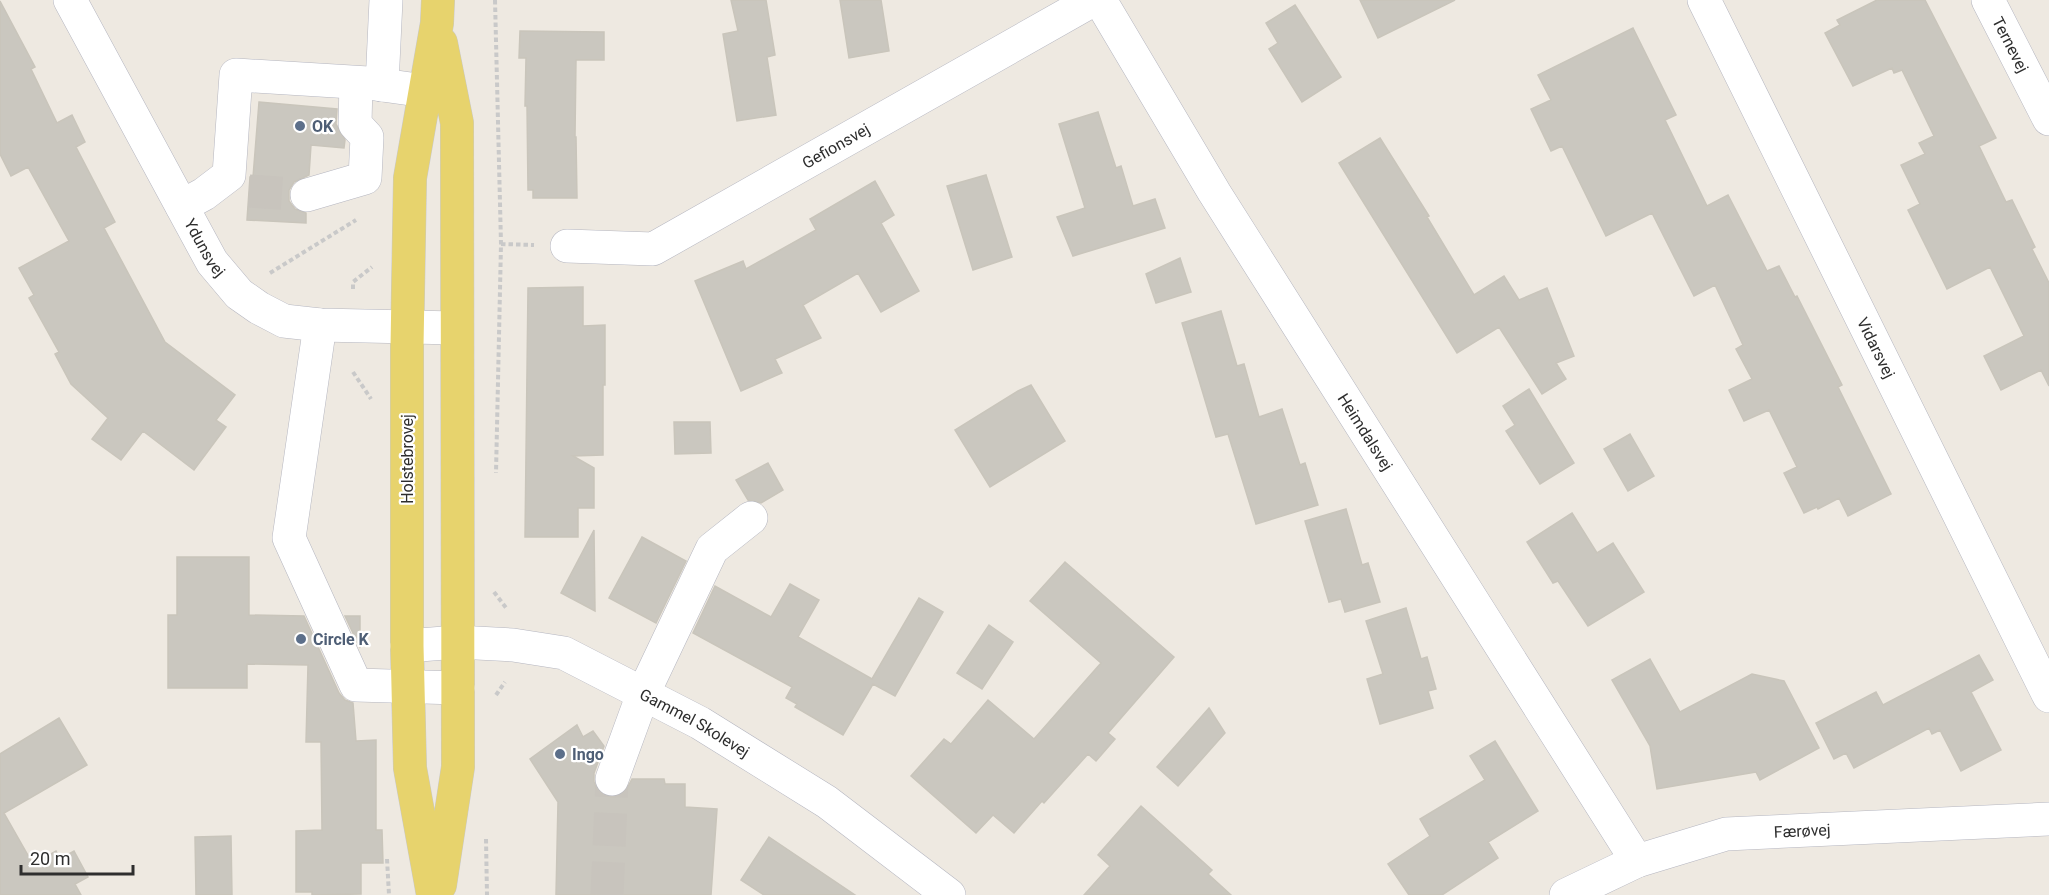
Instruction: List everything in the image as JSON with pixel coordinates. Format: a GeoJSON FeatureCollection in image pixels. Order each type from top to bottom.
{"type":"FeatureCollection","features":[{"type":"Feature","properties":{"kind":"main road","name":"Holstebrovej"},"geometry":{"type":"LineString","coordinates":[[433,895],[410,768],[407,646],[408,327],[410,178],[438,12]]}},
{"type":"Feature","properties":{"kind":"main road","name":"Holstebrovej"},"geometry":{"type":"LineString","coordinates":[[438,12],[457,123],[458,642],[458,767],[439,895]]}},
{"type":"Feature","properties":{"kind":"street","name":"Ydunsvej"},"geometry":{"type":"LineString","coordinates":[[70,0],[212,262],[240,294],[259,308],[284,321],[320,325],[456,328]]}},
{"type":"Feature","properties":{"kind":"street"},"geometry":{"type":"LineString","coordinates":[[307,195],[365,178],[368,137],[355,124],[369,84],[386,0]]}},
{"type":"Feature","properties":{"kind":"street","name":"Gefionsvej"},"geometry":{"type":"LineString","coordinates":[[567,246],[653,249],[1093,0]]}},
{"type":"Feature","properties":{"kind":"street","name":"Heimdalsvej"},"geometry":{"type":"LineString","coordinates":[[1100,0],[1214,192],[1637,861]]}},
{"type":"Feature","properties":{"kind":"street","name":"Vidarsvej"},"geometry":{"type":"LineString","coordinates":[[1704,0],[2049,696]]}},
{"type":"Feature","properties":{"kind":"street","name":"Ternevej"},"geometry":{"type":"LineString","coordinates":[[1988,0],[2049,119]]}},
{"type":"Feature","properties":{"kind":"street"},"geometry":{"type":"LineString","coordinates":[[182,206],[204,194],[239,183],[236,75],[369,84],[425,91]]}},
{"type":"Feature","properties":{"kind":"street"},"geometry":{"type":"LineString","coordinates":[[320,325],[289,537],[356,685],[458,688]]}},
{"type":"Feature","properties":{"kind":"street"},"geometry":{"type":"LineString","coordinates":[[612,779],[643,694],[712,549],[751,518]]}},
{"type":"Feature","properties":{"kind":"street","name":"Gammel Skolevej"},"geometry":{"type":"LineString","coordinates":[[407,646],[458,642],[513,645],[564,653],[699,723],[827,802],[949,895]]}},
{"type":"Feature","properties":{"kind":"street","name":"Færøvej"},"geometry":{"type":"LineString","coordinates":[[1566,895],[1637,861],[1726,834],[2049,819]]}},
{"type":"Feature","properties":{"kind":"path"},"geometry":{"type":"LineString","coordinates":[[495,0],[501,244],[496,475]]}},
{"type":"Feature","properties":{"kind":"path"},"geometry":{"type":"LineString","coordinates":[[240,294],[365,214]]}},
{"type":"Feature","properties":{"kind":"path"},"geometry":{"type":"LineString","coordinates":[[494,592],[514,617]]}},
{"type":"Feature","properties":{"kind":"building"},"geometry":{"type":"Polygon","coordinates":[[[731,0],[766,0],[775,55],[767,57],[776,115],[737,121],[723,34],[738,31],[731,0]]]}},
{"type":"Feature","properties":{"kind":"building"},"geometry":{"type":"Polygon","coordinates":[[[840,0],[881,0],[889,51],[849,58],[840,0]]]}},
{"type":"Feature","properties":{"kind":"building"},"geometry":{"type":"Polygon","coordinates":[[[1360,0],[1455,0],[1378,38],[1360,0]]]}},
{"type":"Feature","properties":{"kind":"building"},"geometry":{"type":"Polygon","coordinates":[[[1877,0],[1925,0],[1996,138],[1979,146],[2006,202],[2012,200],[2035,247],[2032,249],[2049,283],[2049,386],[2041,370],[2001,390],[1984,356],[2024,336],[1990,267],[1947,289],[1908,210],[1920,204],[1901,165],[1925,154],[1919,143],[1934,136],[1902,70],[1894,73],[1892,68],[1853,86],[1825,33],[1840,25],[1837,20],[1877,0]]]}},
{"type":"Feature","properties":{"kind":"building"},"geometry":{"type":"Polygon","coordinates":[[[0,1],[35,67],[31,69],[57,123],[72,115],[85,142],[76,147],[115,222],[104,228],[165,342],[235,395],[216,420],[226,427],[194,470],[143,431],[121,460],[92,439],[108,418],[71,384],[55,354],[59,352],[29,298],[34,295],[19,268],[69,241],[28,167],[11,176],[0,154],[0,1]]]}},
{"type":"Feature","properties":{"kind":"building"},"geometry":{"type":"Polygon","coordinates":[[[1295,5],[1341,77],[1302,102],[1269,49],[1278,43],[1266,23],[1295,5]]]}},
{"type":"Feature","properties":{"kind":"building"},"geometry":{"type":"Polygon","coordinates":[[[1633,28],[1676,115],[1665,120],[1707,206],[1728,195],[1767,271],[1779,266],[1795,297],[1797,296],[1842,385],[1838,387],[1891,494],[1848,516],[1839,498],[1818,509],[1817,507],[1804,513],[1784,473],[1797,467],[1769,410],[1744,421],[1729,390],[1752,379],[1736,349],[1743,345],[1715,285],[1694,296],[1652,213],[1606,236],[1562,146],[1551,151],[1531,109],[1551,100],[1538,75],[1633,28]]]}},
{"type":"Feature","properties":{"kind":"building"},"geometry":{"type":"Polygon","coordinates":[[[520,31],[604,32],[604,60],[576,60],[577,198],[533,198],[533,190],[528,190],[526,58],[519,58],[520,31]]]}},
{"type":"Feature","properties":{"kind":"building"},"geometry":{"type":"Polygon","coordinates":[[[259,102],[337,109],[336,124],[345,140],[344,148],[311,145],[309,175],[294,182],[289,190],[289,201],[295,209],[306,213],[306,223],[247,220],[259,102]]]}},
{"type":"Feature","properties":{"kind":"building"},"geometry":{"type":"Polygon","coordinates":[[[1098,112],[1116,168],[1121,166],[1133,206],[1155,199],[1165,228],[1073,256],[1057,217],[1085,208],[1059,124],[1098,112]]]}},
{"type":"Feature","properties":{"kind":"building"},"geometry":{"type":"Polygon","coordinates":[[[1380,138],[1429,216],[1427,217],[1474,295],[1504,276],[1519,300],[1547,288],[1574,356],[1556,363],[1566,379],[1542,394],[1499,327],[1457,353],[1339,163],[1380,138]]]}},
{"type":"Feature","properties":{"kind":"building"},"geometry":{"type":"Polygon","coordinates":[[[986,175],[1012,257],[973,270],[947,186],[986,175]]]}},
{"type":"Feature","properties":{"kind":"building"},"geometry":{"type":"Polygon","coordinates":[[[875,181],[894,215],[881,223],[919,291],[881,312],[858,273],[803,305],[821,338],[775,359],[782,373],[741,391],[695,281],[743,261],[746,269],[816,230],[810,219],[875,181]]]}},
{"type":"Feature","properties":{"kind":"building"},"geometry":{"type":"Polygon","coordinates":[[[1180,258],[1191,292],[1156,303],[1146,274],[1180,258]]]}},
{"type":"Feature","properties":{"kind":"building"},"geometry":{"type":"Polygon","coordinates":[[[583,287],[583,326],[605,325],[603,455],[573,456],[594,468],[594,508],[578,508],[578,537],[525,537],[528,288],[583,287]]]}},
{"type":"Feature","properties":{"kind":"building"},"geometry":{"type":"Polygon","coordinates":[[[1221,311],[1237,366],[1244,364],[1259,417],[1282,409],[1300,465],[1305,463],[1318,505],[1256,524],[1228,434],[1216,437],[1182,323],[1221,311]]]}},
{"type":"Feature","properties":{"kind":"building"},"geometry":{"type":"Polygon","coordinates":[[[1031,385],[1065,441],[990,487],[955,430],[1031,385]]]}},
{"type":"Feature","properties":{"kind":"building"},"geometry":{"type":"Polygon","coordinates":[[[1529,389],[1574,463],[1540,484],[1506,431],[1515,425],[1503,406],[1529,389]]]}},
{"type":"Feature","properties":{"kind":"building"},"geometry":{"type":"Polygon","coordinates":[[[674,422],[710,422],[711,453],[675,454],[674,422]]]}},
{"type":"Feature","properties":{"kind":"building"},"geometry":{"type":"Polygon","coordinates":[[[1630,434],[1654,476],[1628,491],[1604,449],[1630,434]]]}},
{"type":"Feature","properties":{"kind":"building"},"geometry":{"type":"Polygon","coordinates":[[[768,463],[783,490],[761,503],[748,500],[736,480],[768,463]]]}},
{"type":"Feature","properties":{"kind":"building"},"geometry":{"type":"Polygon","coordinates":[[[1346,509],[1362,565],[1368,563],[1380,602],[1345,612],[1341,599],[1329,602],[1305,521],[1346,509]]]}},
{"type":"Feature","properties":{"kind":"building"},"geometry":{"type":"Polygon","coordinates":[[[1572,513],[1597,553],[1613,543],[1644,592],[1588,626],[1558,581],[1553,583],[1527,542],[1572,513]]]}},
{"type":"Feature","properties":{"kind":"building"},"geometry":{"type":"Polygon","coordinates":[[[594,530],[595,611],[561,593],[594,530]]]}},
{"type":"Feature","properties":{"kind":"building"},"geometry":{"type":"Polygon","coordinates":[[[642,537],[686,561],[656,623],[609,598],[642,537]]]}},
{"type":"Feature","properties":{"kind":"building"},"geometry":{"type":"Polygon","coordinates":[[[177,557],[249,557],[249,615],[304,616],[339,693],[345,700],[353,703],[356,741],[376,740],[376,830],[382,830],[383,863],[361,863],[361,894],[312,895],[312,892],[296,892],[296,831],[322,830],[321,742],[306,742],[308,665],[247,664],[247,688],[168,688],[168,615],[177,615],[177,557]]]}},
{"type":"Feature","properties":{"kind":"building"},"geometry":{"type":"Polygon","coordinates":[[[1065,562],[1174,657],[1108,733],[1115,739],[1096,761],[1088,754],[1014,833],[993,815],[976,833],[911,776],[944,739],[951,744],[988,700],[1034,739],[1101,663],[1030,601],[1065,562]]]}},
{"type":"Feature","properties":{"kind":"building"},"geometry":{"type":"Polygon","coordinates":[[[790,584],[819,600],[798,637],[872,679],[919,598],[943,612],[895,696],[873,684],[843,735],[795,707],[797,704],[786,698],[792,687],[693,633],[715,586],[771,617],[790,584]]]}},
{"type":"Feature","properties":{"kind":"building"},"geometry":{"type":"Polygon","coordinates":[[[1406,608],[1421,659],[1427,657],[1436,689],[1428,691],[1433,708],[1380,724],[1367,679],[1383,674],[1366,621],[1406,608]]]}},
{"type":"Feature","properties":{"kind":"building"},"geometry":{"type":"Polygon","coordinates":[[[345,616],[360,616],[360,648],[345,616]]]}},
{"type":"Feature","properties":{"kind":"building"},"geometry":{"type":"Polygon","coordinates":[[[989,625],[1013,642],[982,689],[957,673],[989,625]]]}},
{"type":"Feature","properties":{"kind":"building"},"geometry":{"type":"Polygon","coordinates":[[[1979,655],[1993,680],[1971,692],[2001,750],[1961,771],[1940,730],[1932,734],[1929,728],[1854,768],[1846,753],[1834,759],[1816,723],[1876,692],[1883,705],[1979,655]]]}},
{"type":"Feature","properties":{"kind":"building"},"geometry":{"type":"Polygon","coordinates":[[[1650,659],[1680,712],[1752,674],[1784,681],[1819,748],[1760,780],[1756,772],[1657,789],[1650,746],[1612,680],[1650,659]]]}},
{"type":"Feature","properties":{"kind":"building"},"geometry":{"type":"Polygon","coordinates":[[[1209,708],[1225,733],[1178,786],[1157,767],[1209,708]]]}},
{"type":"Feature","properties":{"kind":"building"},"geometry":{"type":"Polygon","coordinates":[[[59,718],[87,765],[4,813],[33,864],[56,851],[60,859],[74,851],[88,877],[75,884],[81,895],[0,895],[0,754],[59,718]]]}},
{"type":"Feature","properties":{"kind":"building"},"geometry":{"type":"Polygon","coordinates":[[[577,725],[583,737],[593,731],[604,746],[594,773],[594,782],[597,791],[605,796],[615,797],[624,794],[632,779],[664,779],[665,784],[685,784],[685,807],[717,809],[711,895],[556,895],[558,802],[530,759],[577,725]]]}},
{"type":"Feature","properties":{"kind":"building"},"geometry":{"type":"Polygon","coordinates":[[[1495,741],[1538,811],[1488,842],[1498,858],[1442,895],[1409,895],[1388,864],[1430,836],[1420,819],[1485,780],[1470,756],[1495,741]]]}},
{"type":"Feature","properties":{"kind":"building"},"geometry":{"type":"Polygon","coordinates":[[[1141,806],[1212,870],[1208,874],[1231,895],[1084,895],[1110,866],[1098,855],[1141,806]]]}},
{"type":"Feature","properties":{"kind":"building"},"geometry":{"type":"Polygon","coordinates":[[[231,836],[232,895],[196,895],[195,837],[231,836]]]}},
{"type":"Feature","properties":{"kind":"building"},"geometry":{"type":"Polygon","coordinates":[[[769,837],[855,895],[764,895],[741,880],[769,837]]]}},
{"type":"Feature","properties":{"kind":"tunnel"},"geometry":{"type":"LineString","coordinates":[[249,191],[307,195]]}},
{"type":"Feature","properties":{"kind":"tunnel"},"geometry":{"type":"LineString","coordinates":[[607,895],[612,779]]}},
{"type":"Feature","properties":{"kind":"place","name":"OK"},"geometry":{"type":"Point","coordinates":[300,126]}},
{"type":"Feature","properties":{"kind":"place","name":"Circle K"},"geometry":{"type":"Point","coordinates":[301,639]}},
{"type":"Feature","properties":{"kind":"place","name":"Ingo"},"geometry":{"type":"Point","coordinates":[560,754]}}]}
